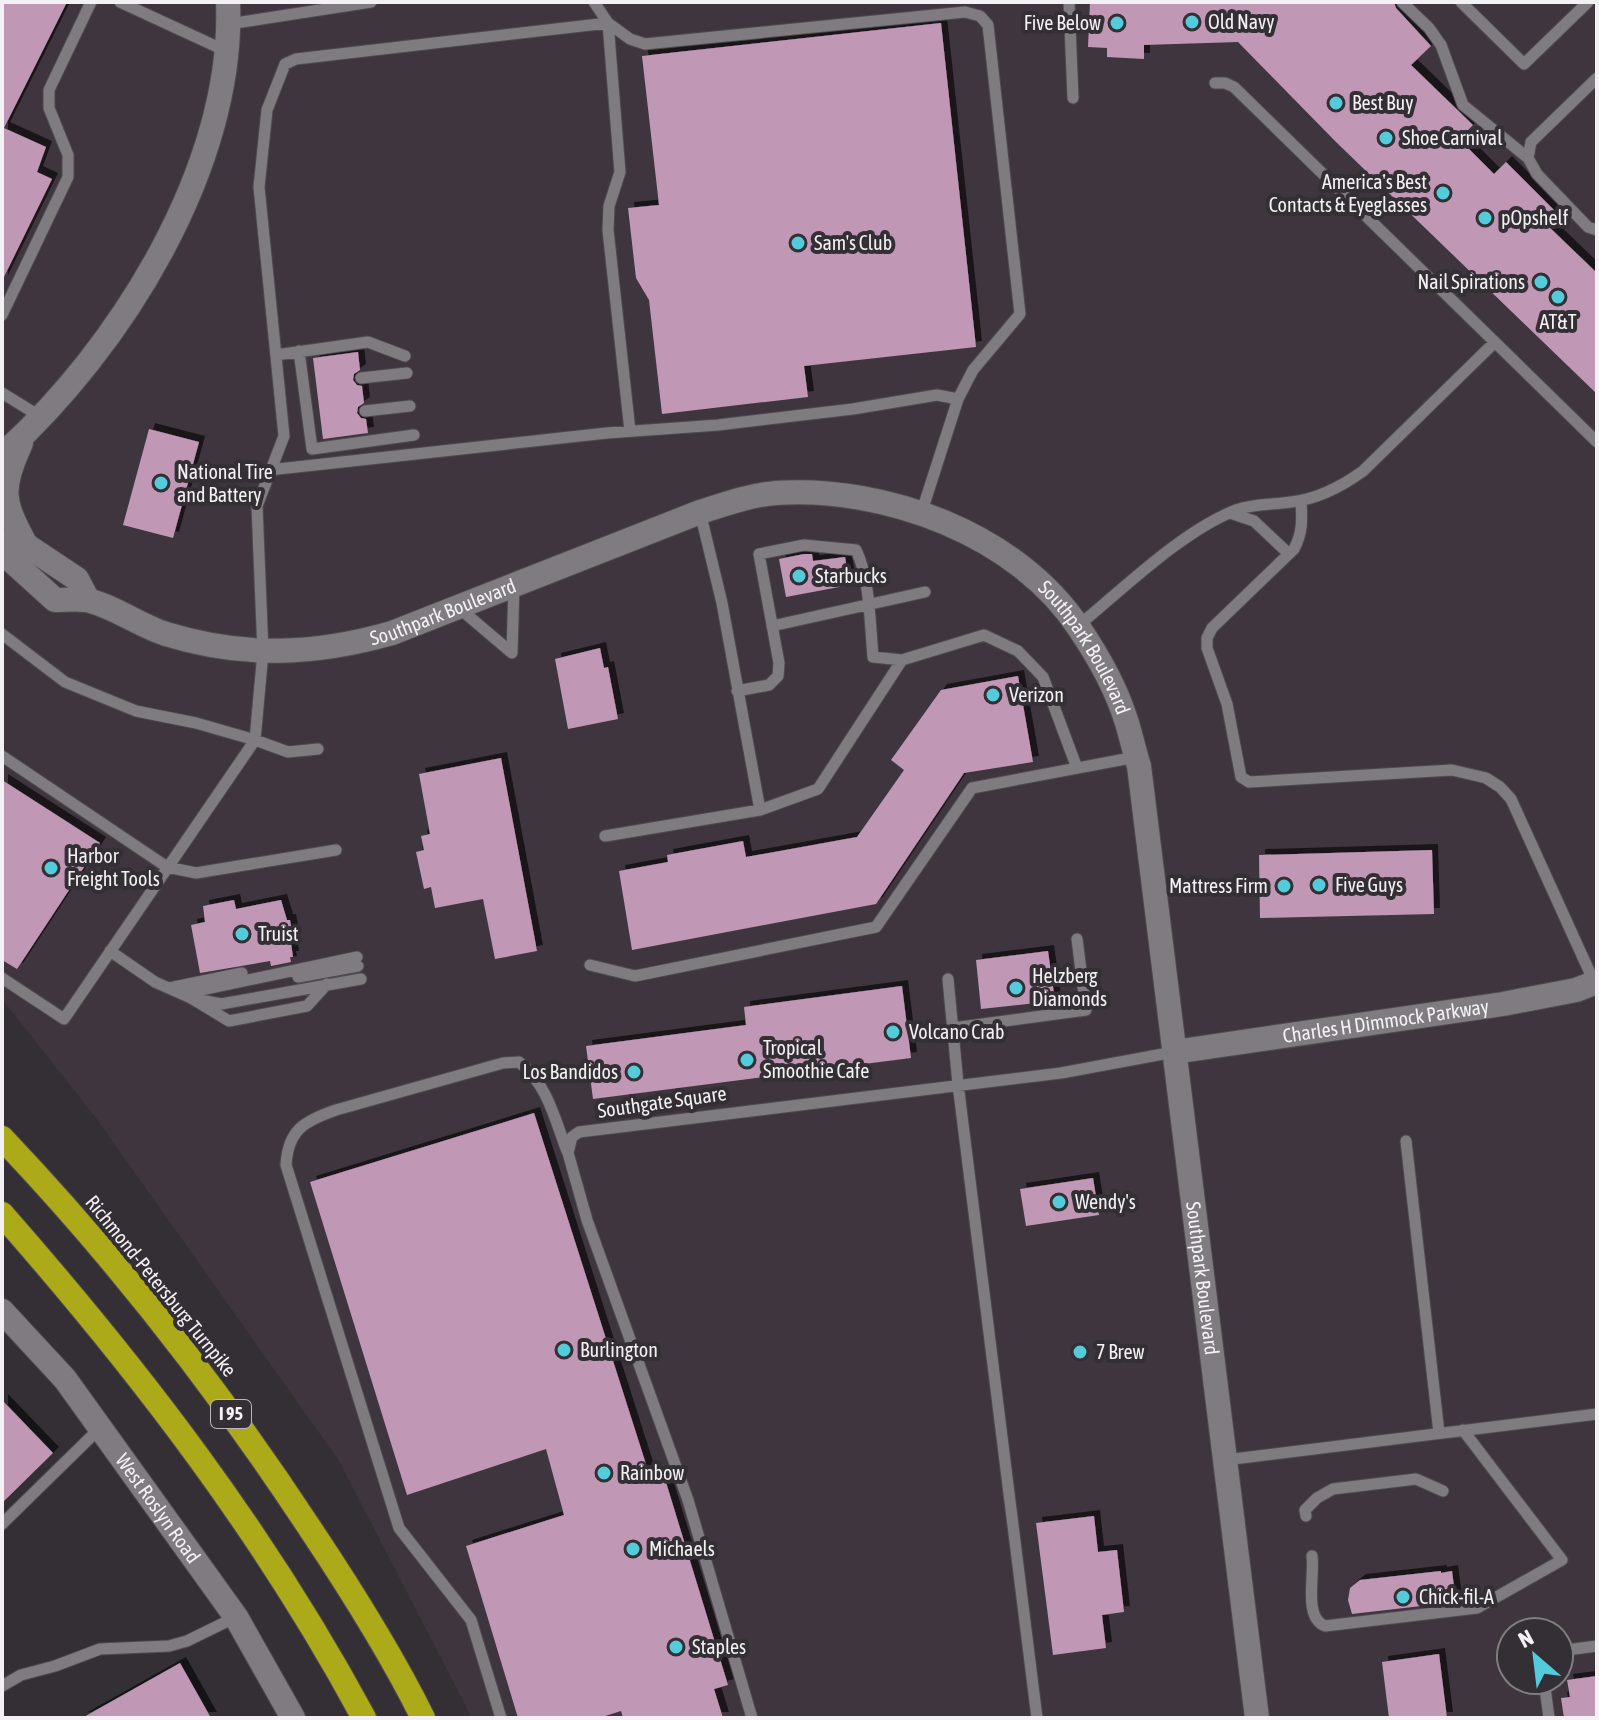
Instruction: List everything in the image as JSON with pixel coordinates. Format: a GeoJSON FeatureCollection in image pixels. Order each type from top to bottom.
{"type":"FeatureCollection","features":[{"type":"Feature","properties":{"kind":"highway","name":"Richmond-Petersburg Turnpike"},"geometry":{"type":"LineString","coordinates":[[2,1138],[129,1279],[211,1386],[349,1587],[423,1718]]}},
{"type":"Feature","properties":{"kind":"highway","name":"I 95"},"geometry":{"type":"LineString","coordinates":[[2,1214],[72,1293],[172,1419],[249,1527],[364,1718]]}},
{"type":"Feature","properties":{"kind":"street"},"geometry":{"type":"LineString","coordinates":[[2,455],[34,425],[112,333],[170,233],[186,199],[213,123],[226,51],[229,13]]}},
{"type":"Feature","properties":{"kind":"street"},"geometry":{"type":"LineString","coordinates":[[26,545],[5,507],[4,492],[11,462],[34,425]]}},
{"type":"Feature","properties":{"kind":"street","name":"Southpark Boulevard"},"geometry":{"type":"LineString","coordinates":[[2,552],[55,600],[88,600],[165,634],[214,646],[263,652],[346,646],[392,633],[700,512],[744,498],[774,493],[866,499],[896,505],[971,534],[1005,555],[1045,588],[1078,626],[1115,691],[1136,757],[1257,1718]]}},
{"type":"Feature","properties":{"kind":"street","name":"Southpark Boulevard"},"geometry":{"type":"LineString","coordinates":[[2,522],[26,545],[77,579],[88,600]]}},
{"type":"Feature","properties":{"kind":"street","name":"Charles H Dimmock Parkway"},"geometry":{"type":"LineString","coordinates":[[1174,1052],[1503,1004],[1596,984]]}},
{"type":"Feature","properties":{"kind":"street","name":"West Roslyn Road"},"geometry":{"type":"LineString","coordinates":[[2,1311],[65,1379],[236,1617],[293,1718]]}},
{"type":"Feature","properties":{"kind":"lane"},"geometry":{"type":"LineString","coordinates":[[2,315],[68,177],[68,155],[49,108],[49,90],[91,2]]}},
{"type":"Feature","properties":{"kind":"lane"},"geometry":{"type":"LineString","coordinates":[[120,2],[226,51]]}},
{"type":"Feature","properties":{"kind":"lane"},"geometry":{"type":"LineString","coordinates":[[229,13],[371,2]]}},
{"type":"Feature","properties":{"kind":"lane"},"geometry":{"type":"LineString","coordinates":[[594,2],[608,23],[630,39],[645,44],[965,12],[980,16],[988,25],[1020,314],[973,370],[958,399],[921,514]]}},
{"type":"Feature","properties":{"kind":"lane"},"geometry":{"type":"LineString","coordinates":[[1069,2],[1073,98]]}},
{"type":"Feature","properties":{"kind":"lane"},"geometry":{"type":"LineString","coordinates":[[1402,2],[1429,28],[1441,45],[1463,105],[1528,158],[1537,174],[1588,227],[1597,230]]}},
{"type":"Feature","properties":{"kind":"lane"},"geometry":{"type":"LineString","coordinates":[[1461,2],[1524,64],[1588,2]]}},
{"type":"Feature","properties":{"kind":"lane"},"geometry":{"type":"LineString","coordinates":[[2,978],[64,1019],[255,740],[263,652],[257,506],[284,436],[259,187],[267,110],[285,64],[296,59],[608,23]]}},
{"type":"Feature","properties":{"kind":"lane"},"geometry":{"type":"LineString","coordinates":[[608,23],[620,172],[609,206],[608,230],[630,431]]}},
{"type":"Feature","properties":{"kind":"lane"},"geometry":{"type":"LineString","coordinates":[[1528,158],[1531,142],[1597,78]]}},
{"type":"Feature","properties":{"kind":"lane"},"geometry":{"type":"LineString","coordinates":[[1215,83],[1234,87],[1597,442]]}},
{"type":"Feature","properties":{"kind":"lane"},"geometry":{"type":"LineString","coordinates":[[276,355],[368,342],[405,356]]}},
{"type":"Feature","properties":{"kind":"lane"},"geometry":{"type":"LineString","coordinates":[[1078,626],[1167,553],[1217,519],[1262,503],[1301,501],[1348,483],[1494,343]]}},
{"type":"Feature","properties":{"kind":"lane"},"geometry":{"type":"LineString","coordinates":[[299,351],[310,383],[314,418],[312,449],[414,435]]}},
{"type":"Feature","properties":{"kind":"lane"},"geometry":{"type":"LineString","coordinates":[[361,378],[407,373]]}},
{"type":"Feature","properties":{"kind":"lane"},"geometry":{"type":"LineString","coordinates":[[2,393],[34,425]]}},
{"type":"Feature","properties":{"kind":"lane"},"geometry":{"type":"LineString","coordinates":[[269,470],[630,431],[718,425],[853,409],[937,395],[958,399]]}},
{"type":"Feature","properties":{"kind":"lane"},"geometry":{"type":"LineString","coordinates":[[365,411],[410,406]]}},
{"type":"Feature","properties":{"kind":"lane"},"geometry":{"type":"LineString","coordinates":[[1301,501],[1301,537],[1289,554],[1212,628],[1207,638],[1207,648],[1227,704],[1241,777],[1249,782],[1452,770],[1486,778],[1511,799],[1596,984]]}},
{"type":"Feature","properties":{"kind":"lane"},"geometry":{"type":"LineString","coordinates":[[700,512],[714,563],[760,810]]}},
{"type":"Feature","properties":{"kind":"lane"},"geometry":{"type":"LineString","coordinates":[[1230,513],[1254,521],[1289,554]]}},
{"type":"Feature","properties":{"kind":"lane"},"geometry":{"type":"LineString","coordinates":[[737,691],[769,685],[778,676],[779,663],[759,554],[804,545],[856,550],[860,558],[873,657],[902,660],[984,635],[1018,651],[1043,677],[1077,768]]}},
{"type":"Feature","properties":{"kind":"lane"},"geometry":{"type":"LineString","coordinates":[[459,608],[512,653],[514,585]]}},
{"type":"Feature","properties":{"kind":"lane"},"geometry":{"type":"LineString","coordinates":[[772,626],[925,592]]}},
{"type":"Feature","properties":{"kind":"lane"},"geometry":{"type":"LineString","coordinates":[[2,634],[65,682],[136,711],[196,723],[288,752],[318,749]]}},
{"type":"Feature","properties":{"kind":"lane"},"geometry":{"type":"LineString","coordinates":[[605,836],[760,810],[818,789],[902,660]]}},
{"type":"Feature","properties":{"kind":"lane"},"geometry":{"type":"LineString","coordinates":[[2,756],[167,867],[196,873],[336,850]]}},
{"type":"Feature","properties":{"kind":"lane"},"geometry":{"type":"LineString","coordinates":[[590,965],[635,976],[876,927],[972,788],[1136,757]]}},
{"type":"Feature","properties":{"kind":"lane"},"geometry":{"type":"LineString","coordinates":[[953,1028],[1086,1010],[1077,939]]}},
{"type":"Feature","properties":{"kind":"lane"},"geometry":{"type":"LineString","coordinates":[[110,951],[155,982],[229,1021],[307,1006],[327,984]]}},
{"type":"Feature","properties":{"kind":"lane"},"geometry":{"type":"LineString","coordinates":[[168,988],[310,960],[324,964]]}},
{"type":"Feature","properties":{"kind":"lane"},"geometry":{"type":"LineString","coordinates":[[186,996],[324,964],[357,962],[294,978]]}},
{"type":"Feature","properties":{"kind":"lane"},"geometry":{"type":"LineString","coordinates":[[186,996],[221,1004],[361,979]]}},
{"type":"Feature","properties":{"kind":"lane"},"geometry":{"type":"LineString","coordinates":[[948,979],[958,1084],[1037,1718]]}},
{"type":"Feature","properties":{"kind":"lane"},"geometry":{"type":"LineString","coordinates":[[186,996],[274,982]]}},
{"type":"Feature","properties":{"kind":"lane","name":"Southgate Square"},"geometry":{"type":"LineString","coordinates":[[568,1153],[572,1137],[579,1132],[1061,1073],[1174,1052]]}},
{"type":"Feature","properties":{"kind":"lane"},"geometry":{"type":"LineString","coordinates":[[501,1718],[471,1620],[399,1528],[286,1165],[287,1147],[297,1130],[314,1117],[503,1063],[519,1062],[531,1071],[541,1085],[568,1153],[598,1252],[688,1500],[752,1718]]}},
{"type":"Feature","properties":{"kind":"lane"},"geometry":{"type":"LineString","coordinates":[[1406,1141],[1439,1433]]}},
{"type":"Feature","properties":{"kind":"lane"},"geometry":{"type":"LineString","coordinates":[[1225,1460],[1597,1414]]}},
{"type":"Feature","properties":{"kind":"lane"},"geometry":{"type":"LineString","coordinates":[[2,1524],[100,1428]]}},
{"type":"Feature","properties":{"kind":"lane"},"geometry":{"type":"LineString","coordinates":[[1312,1556],[1311,1601],[1315,1617],[1319,1624],[1325,1626],[1477,1608],[1562,1560],[1463,1430]]}},
{"type":"Feature","properties":{"kind":"lane"},"geometry":{"type":"LineString","coordinates":[[1306,1516],[1305,1510],[1317,1498],[1333,1489],[1416,1479],[1443,1491]]}},
{"type":"Feature","properties":{"kind":"lane"},"geometry":{"type":"LineString","coordinates":[[2,1686],[21,1675],[100,1649],[169,1646],[187,1641],[236,1617]]}},
{"type":"Feature","properties":{"kind":"lane"},"geometry":{"type":"LineString","coordinates":[[1575,1649],[1597,1646]]}},
{"type":"Feature","properties":{"kind":"lane"},"geometry":{"type":"LineString","coordinates":[[1546,1696],[1549,1718]]}},
{"type":"Feature","properties":{"kind":"shaded area"},"geometry":{"type":"Polygon","coordinates":[[[2,2],[1597,2],[1597,1718],[472,1718],[339,1461],[96,1118],[2,999],[2,2]]]}},
{"type":"Feature","properties":{"kind":"building"},"geometry":{"type":"Polygon","coordinates":[[[2,2],[67,2],[4,128],[46,147],[37,172],[52,179],[2,281],[2,2]]]}},
{"type":"Feature","properties":{"kind":"building"},"geometry":{"type":"Polygon","coordinates":[[[1090,2],[1394,2],[1431,46],[1411,65],[1473,125],[1459,139],[1494,174],[1506,162],[1557,213],[1546,224],[1597,273],[1597,394],[1336,142],[1238,42],[1144,45],[1144,59],[1107,57],[1107,48],[1088,47],[1090,2]]]}},
{"type":"Feature","properties":{"kind":"building","name":"Sam's Club"},"geometry":{"type":"Polygon","coordinates":[[[941,23],[976,347],[804,366],[808,397],[662,414],[649,300],[636,278],[628,208],[659,205],[642,56],[941,23]]]}},
{"type":"Feature","properties":{"kind":"building"},"geometry":{"type":"Polygon","coordinates":[[[358,352],[360,370],[354,374],[353,380],[362,386],[364,403],[358,407],[357,413],[366,419],[368,433],[323,439],[313,358],[358,352]]]}},
{"type":"Feature","properties":{"kind":"building","name":"National Tire and Battery"},"geometry":{"type":"Polygon","coordinates":[[[149,429],[199,442],[173,538],[123,525],[149,429]]]}},
{"type":"Feature","properties":{"kind":"building"},"geometry":{"type":"Polygon","coordinates":[[[812,554],[813,561],[845,557],[850,585],[786,597],[779,559],[812,554]]]}},
{"type":"Feature","properties":{"kind":"building"},"geometry":{"type":"Polygon","coordinates":[[[600,648],[604,668],[608,667],[618,719],[568,729],[555,659],[600,648]]]}},
{"type":"Feature","properties":{"kind":"building"},"geometry":{"type":"Polygon","coordinates":[[[1018,676],[1033,762],[964,773],[876,904],[632,950],[619,871],[668,862],[667,855],[743,841],[746,857],[857,837],[904,770],[891,760],[941,690],[1018,676]]]}},
{"type":"Feature","properties":{"kind":"building"},"geometry":{"type":"Polygon","coordinates":[[[501,758],[537,951],[495,959],[483,899],[435,908],[431,887],[424,889],[416,852],[424,850],[421,836],[430,834],[419,774],[501,758]]]}},
{"type":"Feature","properties":{"kind":"building","name":"Harbor Freight Tools"},"geometry":{"type":"Polygon","coordinates":[[[2,780],[100,843],[17,969],[2,960],[2,780]]]}},
{"type":"Feature","properties":{"kind":"building"},"geometry":{"type":"Polygon","coordinates":[[[1432,850],[1434,914],[1260,918],[1259,855],[1432,850]]]}},
{"type":"Feature","properties":{"kind":"building","name":"Truist"},"geometry":{"type":"Polygon","coordinates":[[[234,900],[236,909],[281,900],[287,920],[290,920],[294,943],[291,943],[291,962],[271,966],[270,961],[200,973],[191,925],[205,922],[203,906],[234,900]]]}},
{"type":"Feature","properties":{"kind":"building","name":"Helzberg Diamonds"},"geometry":{"type":"Polygon","coordinates":[[[1048,951],[1055,1001],[981,1009],[976,960],[1048,951]]]}},
{"type":"Feature","properties":{"kind":"building"},"geometry":{"type":"Polygon","coordinates":[[[902,986],[911,1058],[593,1099],[586,1046],[746,1025],[744,1007],[902,986]]]}},
{"type":"Feature","properties":{"kind":"building"},"geometry":{"type":"Polygon","coordinates":[[[534,1113],[652,1483],[665,1479],[728,1685],[714,1689],[723,1718],[623,1718],[621,1711],[599,1718],[518,1718],[466,1546],[564,1515],[546,1449],[407,1495],[310,1182],[534,1113]]]}},
{"type":"Feature","properties":{"kind":"building","name":"Wendy's"},"geometry":{"type":"Polygon","coordinates":[[[1093,1178],[1099,1215],[1026,1226],[1020,1189],[1093,1178]]]}},
{"type":"Feature","properties":{"kind":"building"},"geometry":{"type":"Polygon","coordinates":[[[2,1400],[53,1453],[2,1503],[2,1400]]]}},
{"type":"Feature","properties":{"kind":"building"},"geometry":{"type":"Polygon","coordinates":[[[1094,1516],[1098,1552],[1117,1550],[1124,1612],[1102,1615],[1106,1648],[1053,1655],[1036,1523],[1094,1516]]]}},
{"type":"Feature","properties":{"kind":"building","name":"Chick-fil-A"},"geometry":{"type":"Polygon","coordinates":[[[1452,1571],[1456,1602],[1352,1614],[1348,1600],[1350,1588],[1360,1580],[1452,1571]]]}},
{"type":"Feature","properties":{"kind":"building"},"geometry":{"type":"Polygon","coordinates":[[[1439,1654],[1447,1718],[1389,1718],[1382,1662],[1439,1654]]]}},
{"type":"Feature","properties":{"kind":"building"},"geometry":{"type":"Polygon","coordinates":[[[180,1663],[211,1718],[82,1718],[180,1663]]]}},
{"type":"Feature","properties":{"kind":"building"},"geometry":{"type":"Polygon","coordinates":[[[1597,1676],[1597,1718],[1564,1718],[1561,1698],[1575,1696],[1575,1679],[1597,1676]]]}},
{"type":"Feature","properties":{"kind":"place","name":"Old Navy"},"geometry":{"type":"Point","coordinates":[1192,22]}},
{"type":"Feature","properties":{"kind":"place","name":"Five Below"},"geometry":{"type":"Point","coordinates":[1117,23]}},
{"type":"Feature","properties":{"kind":"place","name":"Best Buy"},"geometry":{"type":"Point","coordinates":[1336,103]}},
{"type":"Feature","properties":{"kind":"place","name":"Shoe Carnival"},"geometry":{"type":"Point","coordinates":[1386,138]}},
{"type":"Feature","properties":{"kind":"place","name":"America's Best Contacts & Eyeglasses"},"geometry":{"type":"Point","coordinates":[1443,193]}},
{"type":"Feature","properties":{"kind":"place","name":"pOpshelf"},"geometry":{"type":"Point","coordinates":[1485,218]}},
{"type":"Feature","properties":{"kind":"place","name":"Sam's Club"},"geometry":{"type":"Point","coordinates":[798,243]}},
{"type":"Feature","properties":{"kind":"place","name":"Nail Spirations"},"geometry":{"type":"Point","coordinates":[1541,282]}},
{"type":"Feature","properties":{"kind":"place","name":"AT&T"},"geometry":{"type":"Point","coordinates":[1558,297]}},
{"type":"Feature","properties":{"kind":"place","name":"National Tire and Battery"},"geometry":{"type":"Point","coordinates":[161,483]}},
{"type":"Feature","properties":{"kind":"place","name":"Starbucks"},"geometry":{"type":"Point","coordinates":[799,576]}},
{"type":"Feature","properties":{"kind":"place","name":"Verizon"},"geometry":{"type":"Point","coordinates":[993,695]}},
{"type":"Feature","properties":{"kind":"place","name":"Harbor Freight Tools"},"geometry":{"type":"Point","coordinates":[51,868]}},
{"type":"Feature","properties":{"kind":"place","name":"Five Guys"},"geometry":{"type":"Point","coordinates":[1319,885]}},
{"type":"Feature","properties":{"kind":"place","name":"Mattress Firm"},"geometry":{"type":"Point","coordinates":[1284,886]}},
{"type":"Feature","properties":{"kind":"place","name":"Truist"},"geometry":{"type":"Point","coordinates":[242,934]}},
{"type":"Feature","properties":{"kind":"place","name":"Helzberg Diamonds"},"geometry":{"type":"Point","coordinates":[1016,988]}},
{"type":"Feature","properties":{"kind":"place","name":"Volcano Crab"},"geometry":{"type":"Point","coordinates":[893,1032]}},
{"type":"Feature","properties":{"kind":"place","name":"Tropical Smoothie Cafe"},"geometry":{"type":"Point","coordinates":[747,1060]}},
{"type":"Feature","properties":{"kind":"place","name":"Los Bandidos"},"geometry":{"type":"Point","coordinates":[634,1072]}},
{"type":"Feature","properties":{"kind":"place","name":"Wendy's"},"geometry":{"type":"Point","coordinates":[1059,1202]}},
{"type":"Feature","properties":{"kind":"place","name":"Burlington"},"geometry":{"type":"Point","coordinates":[564,1350]}},
{"type":"Feature","properties":{"kind":"place","name":"7 Brew"},"geometry":{"type":"Point","coordinates":[1080,1352]}},
{"type":"Feature","properties":{"kind":"place","name":"Rainbow"},"geometry":{"type":"Point","coordinates":[604,1473]}},
{"type":"Feature","properties":{"kind":"place","name":"Michaels"},"geometry":{"type":"Point","coordinates":[633,1549]}},
{"type":"Feature","properties":{"kind":"place","name":"Chick-fil-A"},"geometry":{"type":"Point","coordinates":[1403,1597]}},
{"type":"Feature","properties":{"kind":"place","name":"Staples"},"geometry":{"type":"Point","coordinates":[676,1647]}}]}
